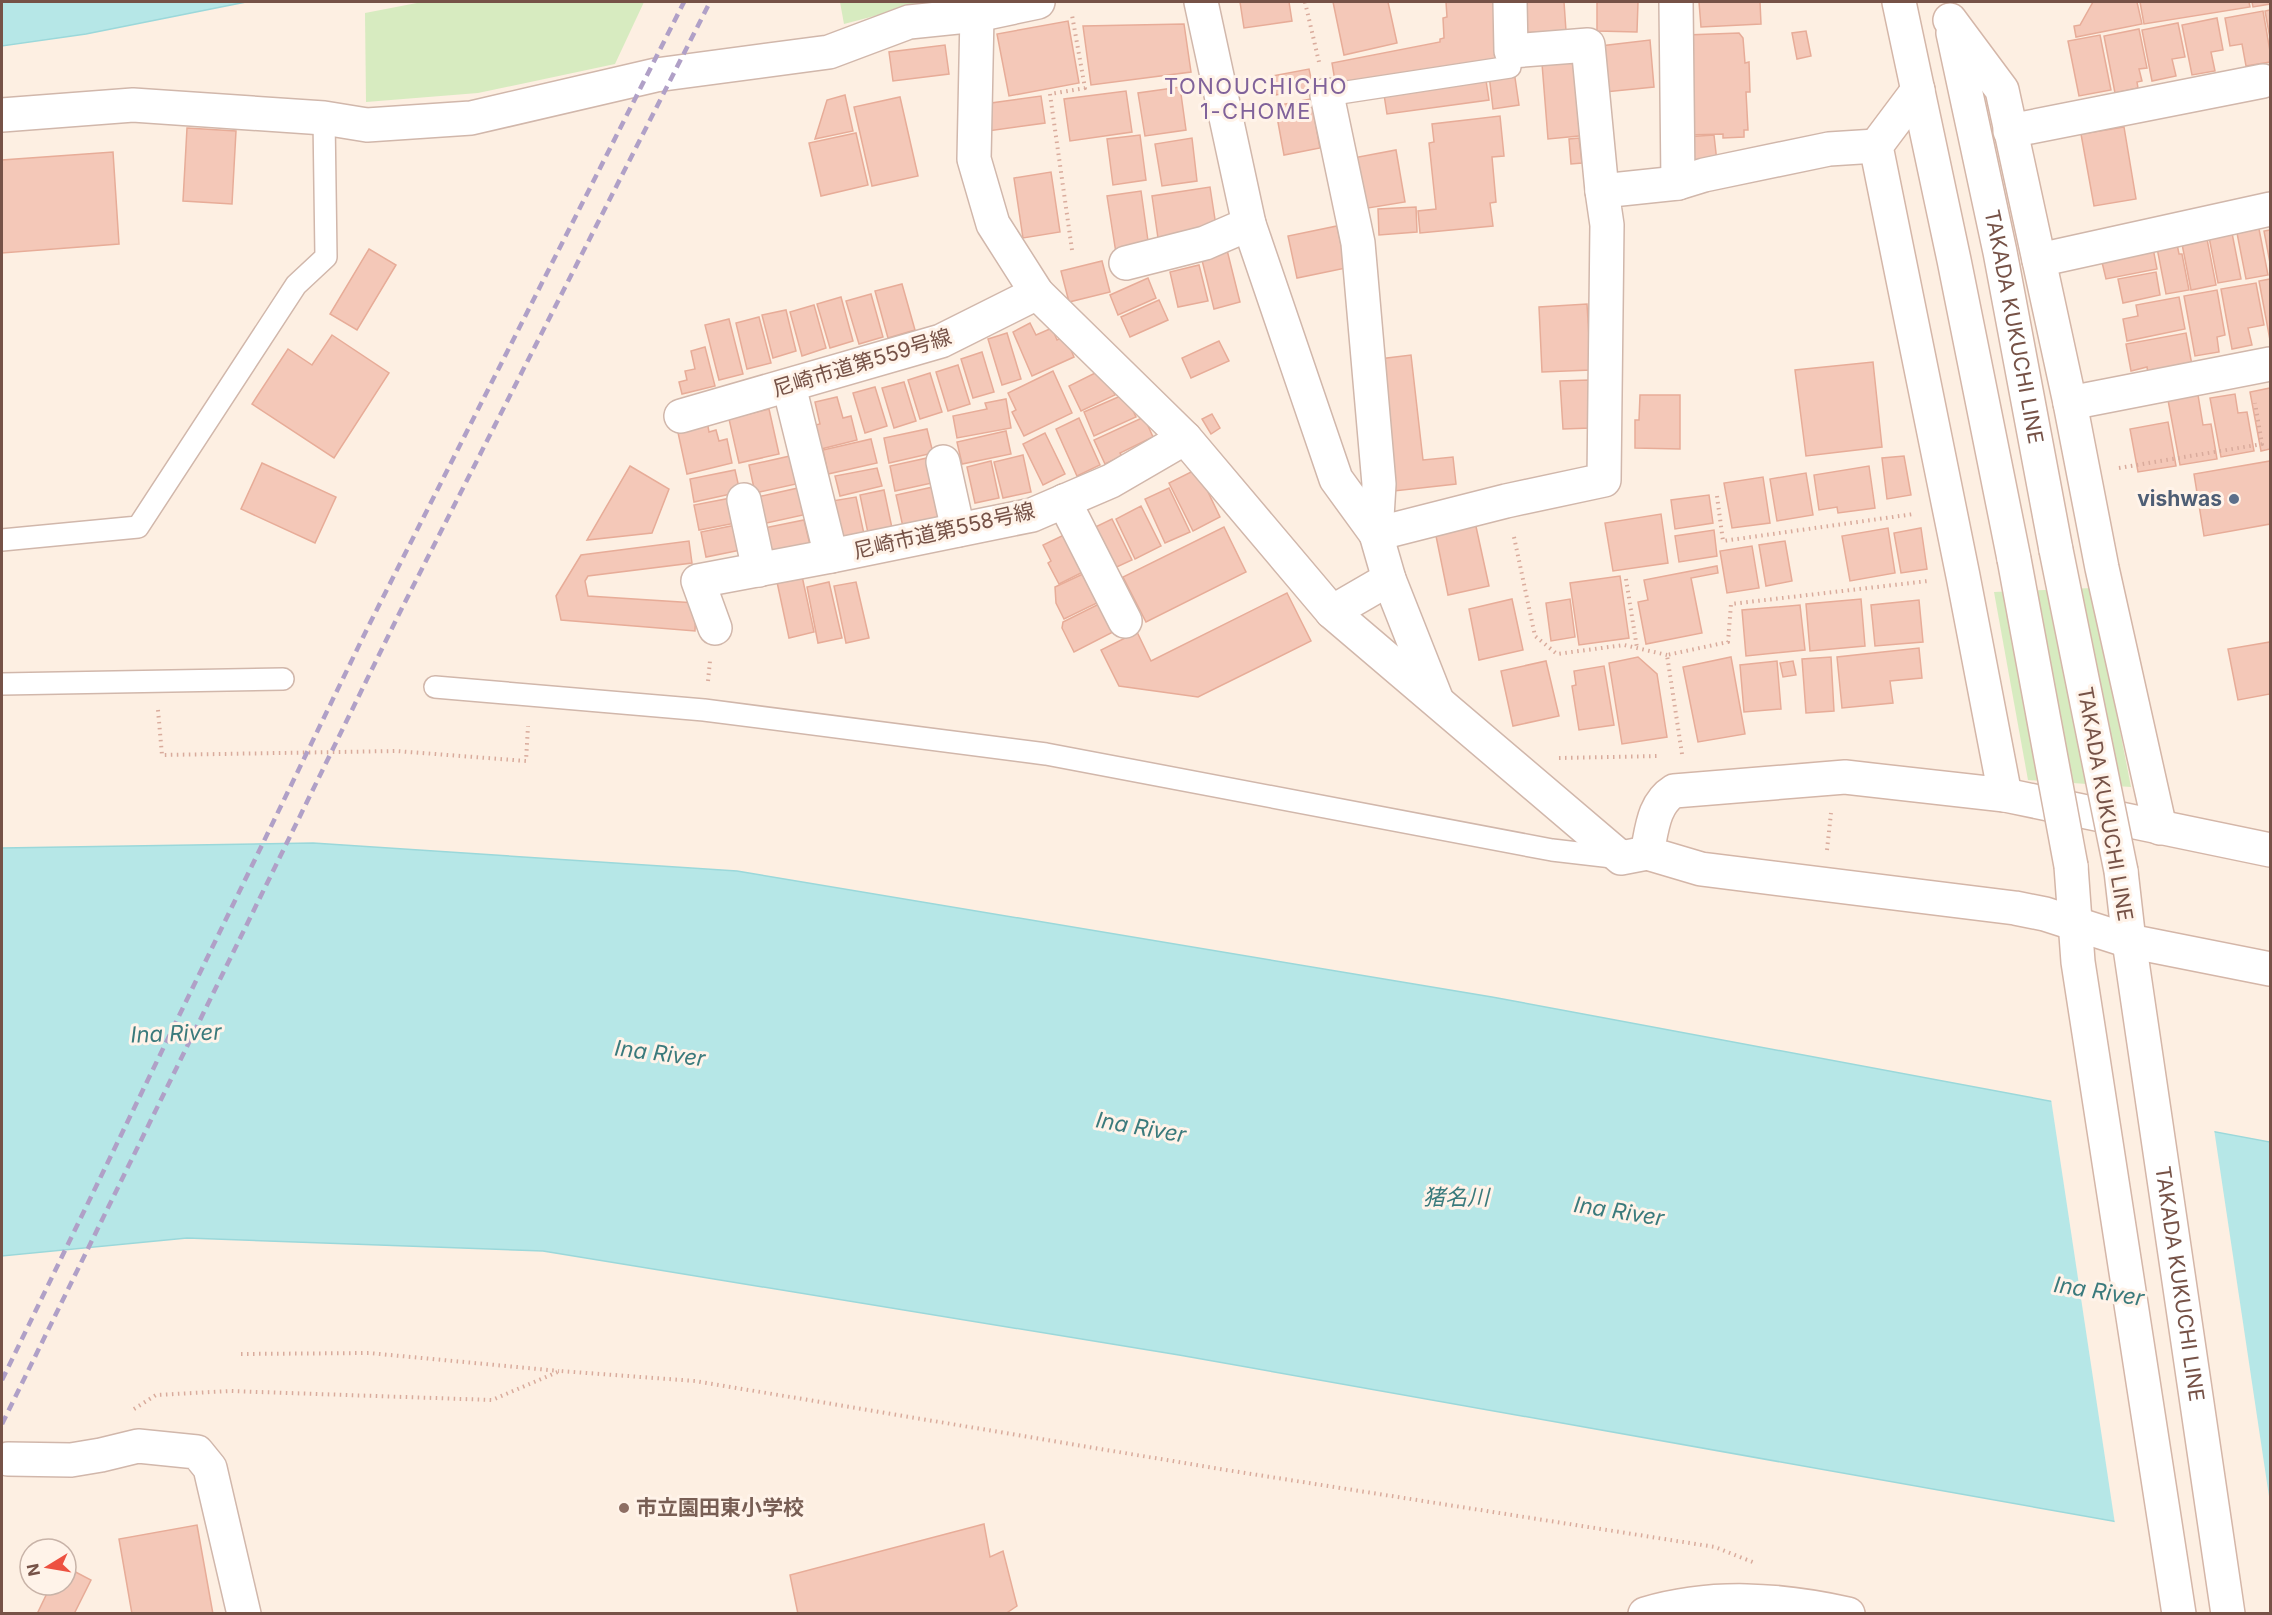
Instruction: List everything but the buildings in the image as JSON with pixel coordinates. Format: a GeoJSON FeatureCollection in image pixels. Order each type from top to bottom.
{"type":"FeatureCollection","features":[{"type":"Feature","properties":{"kind":"street"},"geometry":{"type":"LineString","coordinates":[[2,115],[133,105],[324,118],[367,125],[471,118],[656,75],[830,52],[909,22],[977,15],[1038,2]]}},
{"type":"Feature","properties":{"kind":"street"},"geometry":{"type":"LineString","coordinates":[[1201,2],[1249,224],[1336,479],[1376,534]]}},
{"type":"Feature","properties":{"kind":"street"},"geometry":{"type":"LineString","coordinates":[[1376,534],[1506,501],[1604,480],[1607,225],[1588,45],[1511,51],[1510,2]]}},
{"type":"Feature","properties":{"kind":"street"},"geometry":{"type":"LineString","coordinates":[[1676,2],[1678,183]]}},
{"type":"Feature","properties":{"kind":"street"},"geometry":{"type":"LineString","coordinates":[[1899,2],[2014,559],[2071,866],[2078,962],[2179,1614]]}},
{"type":"Feature","properties":{"kind":"street"},"geometry":{"type":"LineString","coordinates":[[1948,11],[2002,90],[2070,403],[2102,568],[2160,828]]}},
{"type":"Feature","properties":{"kind":"street","name":"TAKADA KUKUCHI LINE"},"geometry":{"type":"LineString","coordinates":[[1948,11],[2000,252],[2056,550],[2121,872],[2228,1614]]}},
{"type":"Feature","properties":{"kind":"street"},"geometry":{"type":"LineString","coordinates":[[977,15],[974,159],[993,224],[1037,293],[1185,438],[1332,612],[1504,758],[1634,856],[1701,868],[2015,908],[2045,914],[2129,940],[2271,969]]}},
{"type":"Feature","properties":{"kind":"street"},"geometry":{"type":"LineString","coordinates":[[2010,131],[2263,81]]}},
{"type":"Feature","properties":{"kind":"street"},"geometry":{"type":"LineString","coordinates":[[1918,90],[1876,146],[1964,576],[2005,795]]}},
{"type":"Feature","properties":{"kind":"street"},"geometry":{"type":"LineString","coordinates":[[1327,95],[1358,243],[1379,484],[1376,534],[1389,579],[1438,703]]}},
{"type":"Feature","properties":{"kind":"street"},"geometry":{"type":"LineString","coordinates":[[1602,190],[1678,183],[1704,175],[1829,148],[1876,146]]}},
{"type":"Feature","properties":{"kind":"street"},"geometry":{"type":"LineString","coordinates":[[2039,260],[2271,209]]}},
{"type":"Feature","properties":{"kind":"street"},"geometry":{"type":"LineString","coordinates":[[1126,263],[1205,243],[1249,224]]}},
{"type":"Feature","properties":{"kind":"street","name":"尼崎市道第559号線"},"geometry":{"type":"LineString","coordinates":[[681,416],[941,341],[1037,293]]}},
{"type":"Feature","properties":{"kind":"street"},"geometry":{"type":"LineString","coordinates":[[2070,403],[2260,367]]}},
{"type":"Feature","properties":{"kind":"street","name":"尼崎市道第558号線"},"geometry":{"type":"LineString","coordinates":[[789,386],[831,556]]}},
{"type":"Feature","properties":{"kind":"street","name":"尼崎市道第558号線"},"geometry":{"type":"LineString","coordinates":[[715,628],[698,581],[1032,515],[1111,481],[1185,438]]}},
{"type":"Feature","properties":{"kind":"street"},"geometry":{"type":"LineString","coordinates":[[943,462],[958,530]]}},
{"type":"Feature","properties":{"kind":"street"},"geometry":{"type":"LineString","coordinates":[[744,500],[759,570]]}},
{"type":"Feature","properties":{"kind":"street"},"geometry":{"type":"LineString","coordinates":[[1064,501],[1125,621]]}},
{"type":"Feature","properties":{"kind":"street"},"geometry":{"type":"LineString","coordinates":[[1332,612],[1389,579]]}},
{"type":"Feature","properties":{"kind":"street"},"geometry":{"type":"LineString","coordinates":[[1634,856],[1663,798],[1674,791],[1845,777],[2005,795],[2271,850]]}},
{"type":"Feature","properties":{"kind":"street"},"geometry":{"type":"LineString","coordinates":[[8,1459],[71,1460],[138,1446],[197,1452],[210,1468],[244,1614]]}},
{"type":"Feature","properties":{"kind":"street"},"geometry":{"type":"LineString","coordinates":[[1645,1614],[1724,1600],[1781,1602],[1848,1614]]}},
{"type":"Feature","properties":{"kind":"lane"},"geometry":{"type":"LineString","coordinates":[[1327,95],[1510,67],[1511,51]]}},
{"type":"Feature","properties":{"kind":"lane"},"geometry":{"type":"LineString","coordinates":[[2,540],[138,527],[296,285],[326,257],[324,118]]}},
{"type":"Feature","properties":{"kind":"lane"},"geometry":{"type":"LineString","coordinates":[[2,684],[283,679]]}},
{"type":"Feature","properties":{"kind":"lane"},"geometry":{"type":"LineString","coordinates":[[435,687],[704,710],[1046,754],[1552,850],[1634,856]]}},
{"type":"Feature","properties":{"kind":"path"},"geometry":{"type":"LineString","coordinates":[[1305,2],[1327,95]]}},
{"type":"Feature","properties":{"kind":"path"},"geometry":{"type":"LineString","coordinates":[[1072,12],[1084,88],[1050,94],[1072,250]]}},
{"type":"Feature","properties":{"kind":"path"},"geometry":{"type":"LineString","coordinates":[[2118,468],[2262,444],[2260,367]]}},
{"type":"Feature","properties":{"kind":"path"},"geometry":{"type":"LineString","coordinates":[[1717,496],[1723,541],[1915,514]]}},
{"type":"Feature","properties":{"kind":"path"},"geometry":{"type":"LineString","coordinates":[[1506,501],[1535,636],[1557,654],[1624,645],[1667,655],[1728,642],[1731,604],[1938,580]]}},
{"type":"Feature","properties":{"kind":"path"},"geometry":{"type":"LineString","coordinates":[[1626,579],[1637,648]]}},
{"type":"Feature","properties":{"kind":"path"},"geometry":{"type":"LineString","coordinates":[[704,710],[715,628]]}},
{"type":"Feature","properties":{"kind":"path"},"geometry":{"type":"LineString","coordinates":[[1667,655],[1682,756]]}},
{"type":"Feature","properties":{"kind":"path"},"geometry":{"type":"LineString","coordinates":[[156,682],[162,755],[396,751],[526,761]]}},
{"type":"Feature","properties":{"kind":"path"},"geometry":{"type":"LineString","coordinates":[[1504,758],[1670,756]]}},
{"type":"Feature","properties":{"kind":"path"},"geometry":{"type":"LineString","coordinates":[[1826,860],[1831,809]]}},
{"type":"Feature","properties":{"kind":"path"},"geometry":{"type":"LineString","coordinates":[[241,1354],[369,1353],[695,1381],[1220,1469],[1716,1547],[1773,1570],[1781,1602]]}},
{"type":"Feature","properties":{"kind":"path"},"geometry":{"type":"LineString","coordinates":[[128,1413],[156,1395],[230,1391],[492,1400],[560,1371]]}},
{"type":"Feature","properties":{"kind":"green space"},"geometry":{"type":"Polygon","coordinates":[[[422,2],[644,2],[615,64],[478,93],[366,102],[365,13],[422,2]]]}},
{"type":"Feature","properties":{"kind":"green space"},"geometry":{"type":"Polygon","coordinates":[[[840,2],[928,2],[844,24],[840,2]]]}},
{"type":"Feature","properties":{"kind":"green space"},"geometry":{"type":"Polygon","coordinates":[[[2092,588],[2131,787],[2028,780],[1994,592],[2092,588]]]}},
{"type":"Feature","properties":{"kind":"water"},"geometry":{"type":"Polygon","coordinates":[[[2,2],[246,2],[86,34],[2,46],[2,2]]]}},
{"type":"Feature","properties":{"kind":"water","name":"猪名川"},"geometry":{"type":"Polygon","coordinates":[[[313,843],[737,871],[1492,997],[2270,1142],[2270,1549],[1179,1355],[543,1251],[187,1238],[2,1256],[2,848],[313,843]]]}},
{"type":"Feature","properties":{"kind":"pier"},"geometry":{"type":"Polygon","coordinates":[[[2051,1099],[2214,1129],[2270,1503],[2270,1552],[2115,1524],[2051,1099]]]}},
{"type":"Feature","properties":{"kind":"railway"},"geometry":{"type":"LineString","coordinates":[[2,1380],[367,629],[684,2]]}},
{"type":"Feature","properties":{"kind":"railway"},"geometry":{"type":"LineString","coordinates":[[2,1424],[400,612],[710,2]]}},
{"type":"Feature","properties":{"kind":"place","name":"vishwas"},"geometry":{"type":"Point","coordinates":[2234,499]}},
{"type":"Feature","properties":{"kind":"place","name":"市立園田東小学校"},"geometry":{"type":"Point","coordinates":[624,1508]}},
{"type":"Feature","properties":{"kind":"district","name":"TONOUCHICHO 1-CHOME"},"geometry":{"type":"Point","coordinates":[1256,98]}},
{"type":"Feature","properties":{"kind":"water label","name":"Ina River"},"geometry":{"type":"Point","coordinates":[176,1033]}},
{"type":"Feature","properties":{"kind":"water label","name":"Ina River"},"geometry":{"type":"Point","coordinates":[660,1053]}},
{"type":"Feature","properties":{"kind":"water label","name":"Ina River"},"geometry":{"type":"Point","coordinates":[1141,1127]}},
{"type":"Feature","properties":{"kind":"water label","name":"Ina River"},"geometry":{"type":"Point","coordinates":[1619,1211]}},
{"type":"Feature","properties":{"kind":"water label","name":"Ina River"},"geometry":{"type":"Point","coordinates":[2099,1291]}}]}
